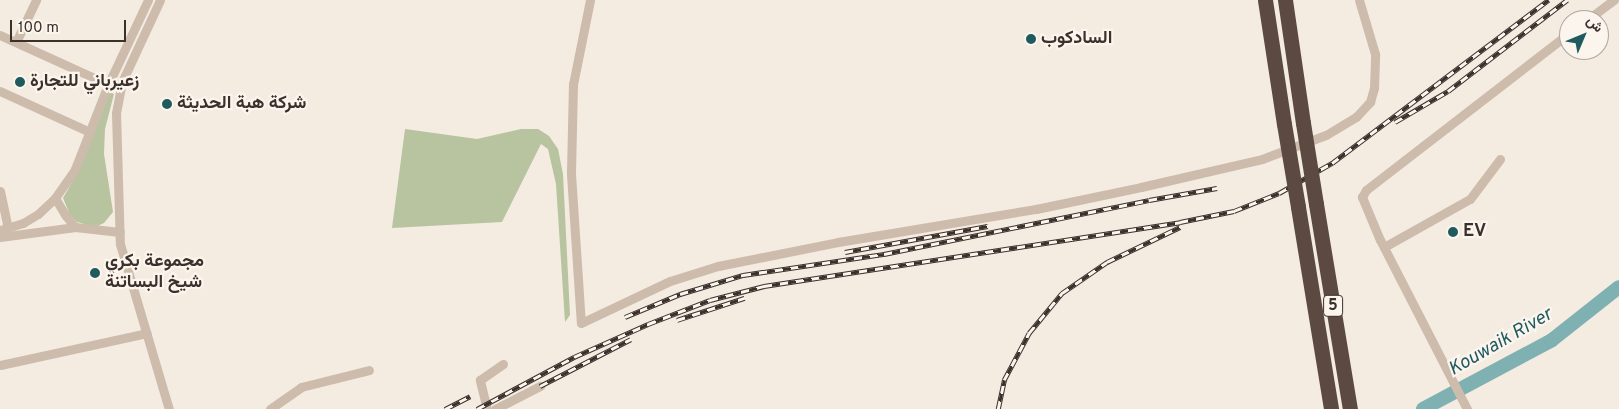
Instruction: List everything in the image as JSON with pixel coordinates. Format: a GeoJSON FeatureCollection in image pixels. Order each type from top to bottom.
{"type":"FeatureCollection","features":[{"type":"Feature","properties":{"kind":"highway","name":"5"},"geometry":{"type":"LineString","coordinates":[[1266,0],[1284,124],[1331,409]]}},
{"type":"Feature","properties":{"kind":"highway","name":"5"},"geometry":{"type":"LineString","coordinates":[[1284,0],[1350,409]]}},
{"type":"Feature","properties":{"kind":"street"},"geometry":{"type":"LineString","coordinates":[[16,42],[36,0]]}},
{"type":"Feature","properties":{"kind":"street"},"geometry":{"type":"LineString","coordinates":[[0,191],[4,229],[31,218],[55,198],[74,169],[108,85],[148,0]]}},
{"type":"Feature","properties":{"kind":"street"},"geometry":{"type":"LineString","coordinates":[[160,0],[119,90],[116,113],[120,244],[169,409]]}},
{"type":"Feature","properties":{"kind":"street"},"geometry":{"type":"LineString","coordinates":[[590,0],[573,84],[571,174],[581,323],[670,281],[718,266],[838,242],[1036,209],[1140,187],[1262,159],[1326,135],[1356,117],[1370,102],[1374,88],[1375,54],[1359,0]]}},
{"type":"Feature","properties":{"kind":"street"},"geometry":{"type":"LineString","coordinates":[[1600,10],[1614,0]]}},
{"type":"Feature","properties":{"kind":"street"},"geometry":{"type":"LineString","coordinates":[[0,35],[119,90]]}},
{"type":"Feature","properties":{"kind":"street"},"geometry":{"type":"LineString","coordinates":[[1467,409],[1384,247],[1362,197],[1366,190],[1559,41]]}},
{"type":"Feature","properties":{"kind":"street"},"geometry":{"type":"LineString","coordinates":[[0,91],[90,132]]}},
{"type":"Feature","properties":{"kind":"street"},"geometry":{"type":"LineString","coordinates":[[1384,247],[1470,199],[1500,159]]}},
{"type":"Feature","properties":{"kind":"street"},"geometry":{"type":"LineString","coordinates":[[55,198],[75,228]]}},
{"type":"Feature","properties":{"kind":"street"},"geometry":{"type":"LineString","coordinates":[[0,236],[75,228],[120,232]]}},
{"type":"Feature","properties":{"kind":"street"},"geometry":{"type":"LineString","coordinates":[[0,365],[147,333]]}},
{"type":"Feature","properties":{"kind":"street"},"geometry":{"type":"LineString","coordinates":[[487,409],[480,380],[503,364]]}},
{"type":"Feature","properties":{"kind":"street"},"geometry":{"type":"LineString","coordinates":[[270,409],[301,387],[368,370]]}},
{"type":"Feature","properties":{"kind":"street"},"geometry":{"type":"LineString","coordinates":[[496,409],[540,386]]}},
{"type":"Feature","properties":{"kind":"green space"},"geometry":{"type":"Polygon","coordinates":[[[109,92],[114,94],[105,129],[104,154],[113,212],[104,223],[95,227],[77,222],[70,215],[63,198],[78,172],[109,92]]]}},
{"type":"Feature","properties":{"kind":"green space"},"geometry":{"type":"Polygon","coordinates":[[[405,129],[477,139],[521,129],[538,129],[549,136],[558,149],[563,174],[570,315],[565,322],[556,184],[548,149],[541,144],[502,222],[392,228],[405,129]]]}},
{"type":"Feature","properties":{"kind":"waterway","name":"Kouwaik River"},"geometry":{"type":"LineString","coordinates":[[1423,409],[1552,340],[1619,287]]}},
{"type":"Feature","properties":{"kind":"railway"},"geometry":{"type":"LineString","coordinates":[[477,409],[574,357],[648,324],[710,300],[764,286],[1180,222],[1234,211],[1279,193],[1332,163],[1548,0]]}},
{"type":"Feature","properties":{"kind":"railway"},"geometry":{"type":"LineString","coordinates":[[1395,122],[1448,91],[1567,0]]}},
{"type":"Feature","properties":{"kind":"railway"},"geometry":{"type":"LineString","coordinates":[[625,317],[680,294],[743,275],[884,254],[1217,188]]}},
{"type":"Feature","properties":{"kind":"railway"},"geometry":{"type":"LineString","coordinates":[[845,252],[988,226]]}},
{"type":"Feature","properties":{"kind":"railway"},"geometry":{"type":"LineString","coordinates":[[998,409],[1004,380],[1029,333],[1062,293],[1107,262],[1180,227]]}},
{"type":"Feature","properties":{"kind":"railway"},"geometry":{"type":"LineString","coordinates":[[677,320],[744,298]]}},
{"type":"Feature","properties":{"kind":"railway"},"geometry":{"type":"LineString","coordinates":[[540,386],[631,339]]}},
{"type":"Feature","properties":{"kind":"railway"},"geometry":{"type":"LineString","coordinates":[[445,409],[470,396]]}},
{"type":"Feature","properties":{"kind":"place","name":"السادكوب"},"geometry":{"type":"Point","coordinates":[1031,39]}},
{"type":"Feature","properties":{"kind":"place","name":"زعيرباني للتجارة"},"geometry":{"type":"Point","coordinates":[20,82]}},
{"type":"Feature","properties":{"kind":"place","name":"شركة هبة الحديثة"},"geometry":{"type":"Point","coordinates":[167,104]}},
{"type":"Feature","properties":{"kind":"place","name":"EV"},"geometry":{"type":"Point","coordinates":[1453,232]}},
{"type":"Feature","properties":{"kind":"place","name":"مجموعة بكري شيخ البساتنة"},"geometry":{"type":"Point","coordinates":[95,273]}}]}
